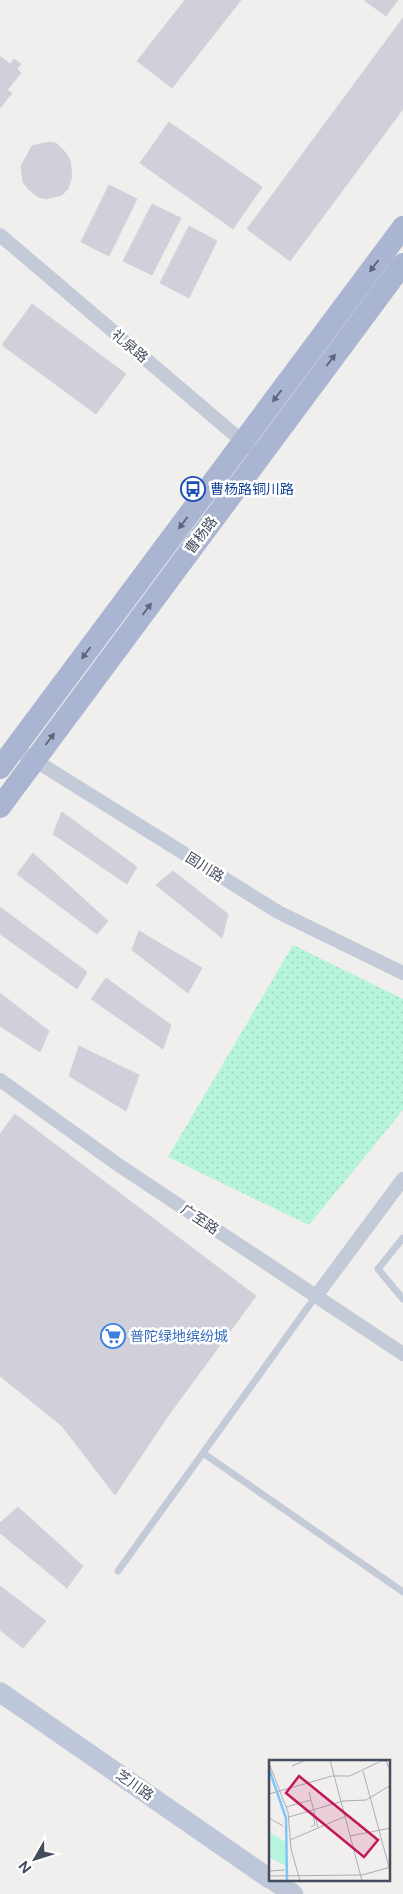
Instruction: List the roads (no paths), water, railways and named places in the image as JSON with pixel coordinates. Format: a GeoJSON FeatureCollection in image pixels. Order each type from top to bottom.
{"type":"FeatureCollection","features":[{"type":"Feature","properties":{"kind":"main road","name":"曹杨路"},"geometry":{"type":"LineString","coordinates":[[0,807],[252,449],[403,227]]}},
{"type":"Feature","properties":{"kind":"main road","name":"曹杨路"},"geometry":{"type":"LineString","coordinates":[[0,768],[252,449],[403,264]]}},
{"type":"Feature","properties":{"kind":"street","name":"礼泉路"},"geometry":{"type":"LineString","coordinates":[[0,235],[252,449]]}},
{"type":"Feature","properties":{"kind":"street","name":"固川路"},"geometry":{"type":"LineString","coordinates":[[15,748],[278,912],[403,973]]}},
{"type":"Feature","properties":{"kind":"street","name":"广至路"},"geometry":{"type":"LineString","coordinates":[[0,1080],[117,1164],[403,1354]]}},
{"type":"Feature","properties":{"kind":"street"},"geometry":{"type":"LineString","coordinates":[[316,1296],[403,1179]]}},
{"type":"Feature","properties":{"kind":"street","name":"芝川路"},"geometry":{"type":"LineString","coordinates":[[0,1692],[269,1877]]}},
{"type":"Feature","properties":{"kind":"street","name":"芝川路"},"geometry":{"type":"LineString","coordinates":[[276,1882],[293,1894]]}},
{"type":"Feature","properties":{"kind":"lane"},"geometry":{"type":"LineString","coordinates":[[403,1238],[378,1270],[403,1298]]}},
{"type":"Feature","properties":{"kind":"lane"},"geometry":{"type":"LineString","coordinates":[[118,1571],[316,1296]]}},
{"type":"Feature","properties":{"kind":"lane"},"geometry":{"type":"LineString","coordinates":[[203,1453],[403,1592]]}},
{"type":"Feature","properties":{"kind":"place","name":"曹杨路铜川路"},"geometry":{"type":"Point","coordinates":[193,489]}},
{"type":"Feature","properties":{"kind":"place","name":"普陀绿地缤纷城"},"geometry":{"type":"Point","coordinates":[113,1336]}}]}
